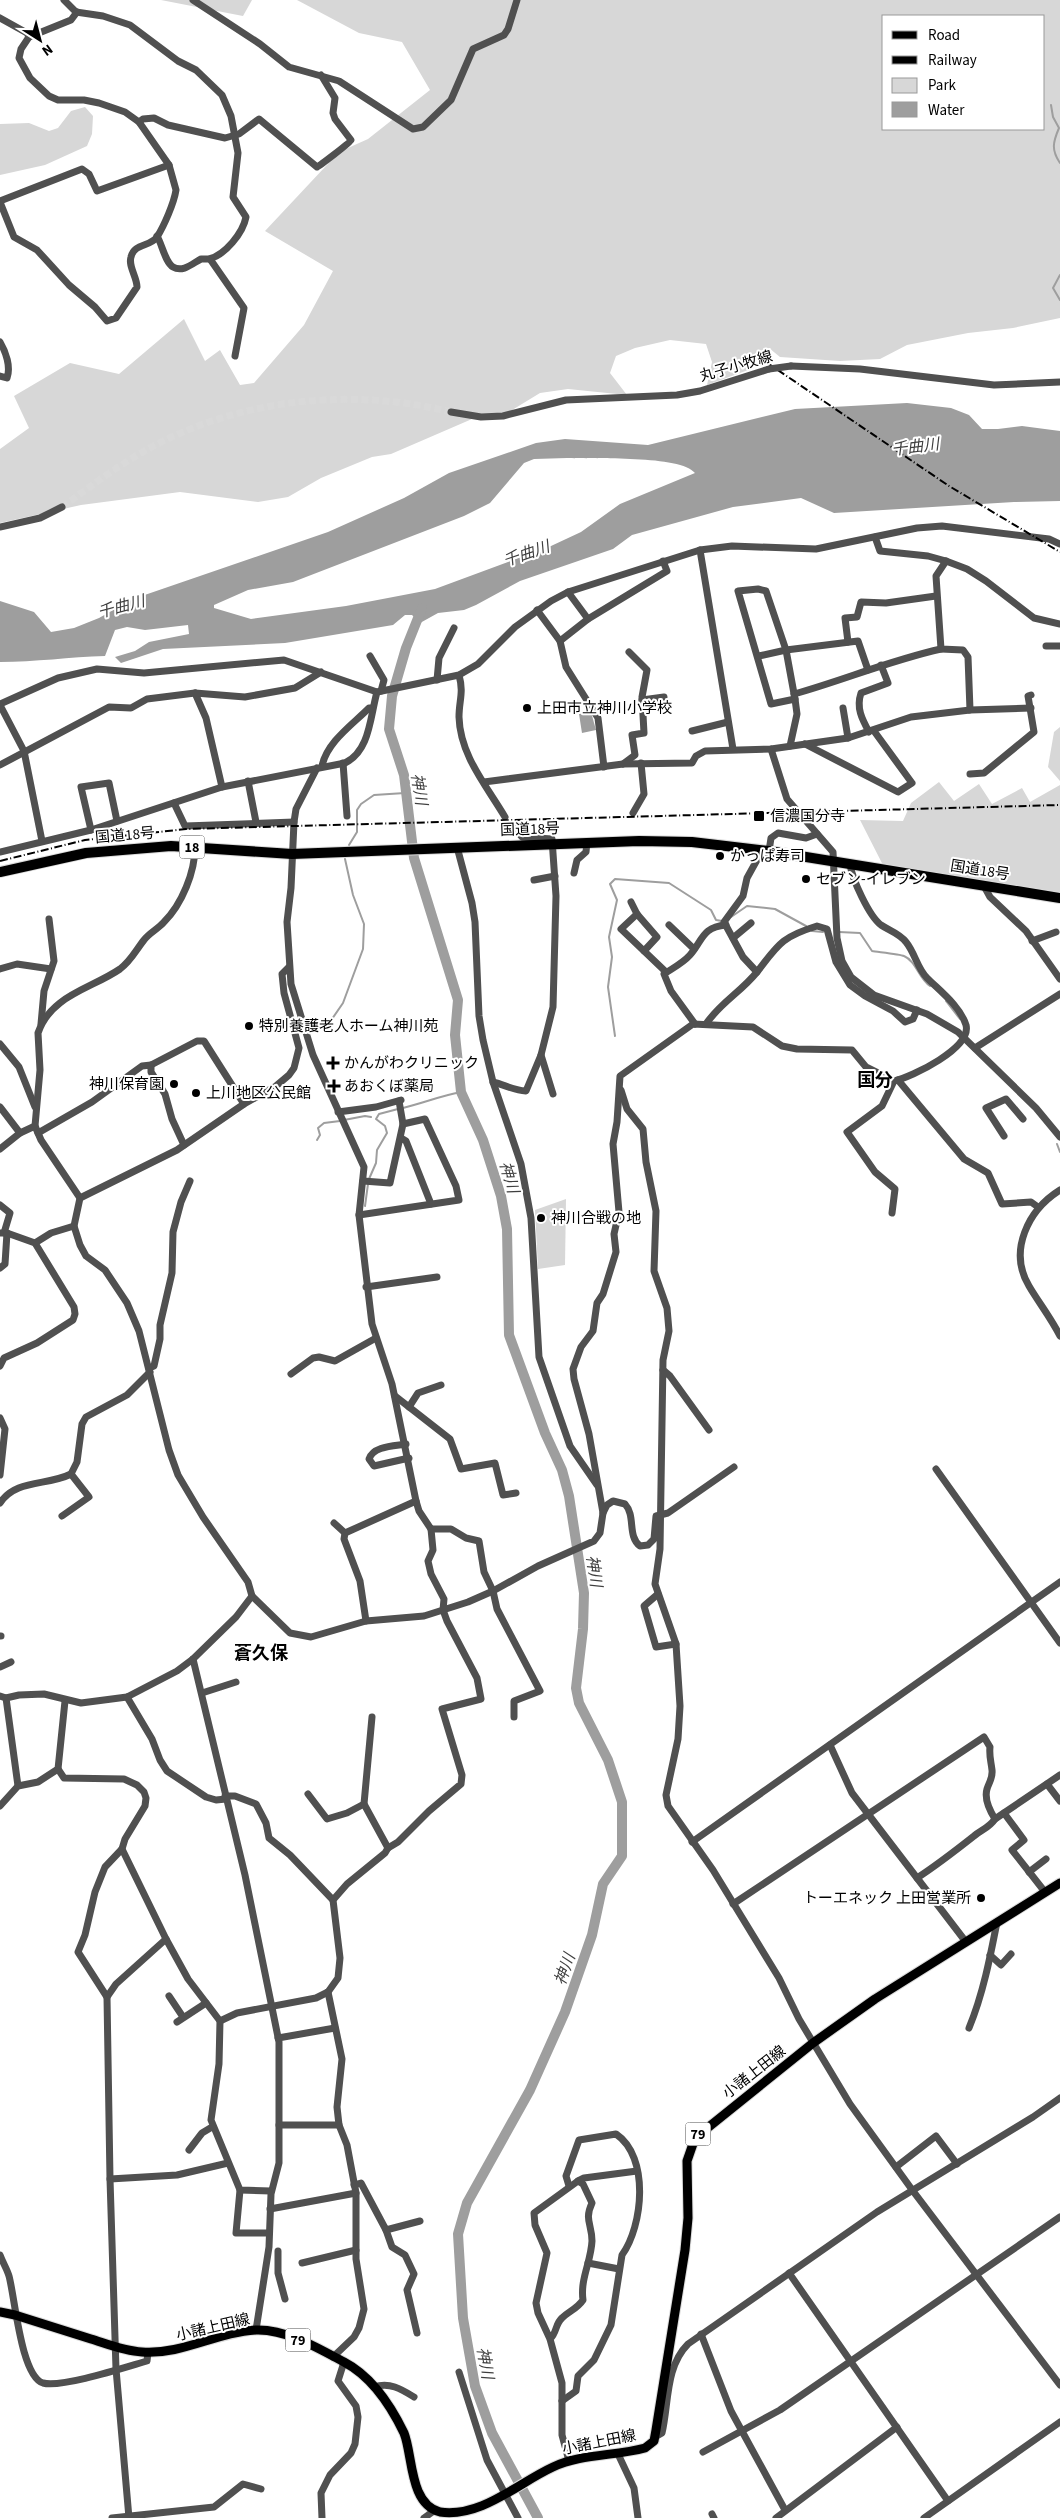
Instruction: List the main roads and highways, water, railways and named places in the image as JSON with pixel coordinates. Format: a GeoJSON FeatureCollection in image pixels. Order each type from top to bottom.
{"type":"FeatureCollection","features":[{"type":"Feature","properties":{"kind":"highway","name":"国道18号"},"geometry":{"type":"LineString","coordinates":[[0,872],[102,851],[171,846],[292,854],[553,843],[692,842],[765,851],[1060,898]]}},
{"type":"Feature","properties":{"kind":"main road","name":"小諸上田線"},"geometry":{"type":"LineString","coordinates":[[0,2312],[116,2347],[148,2352],[172,2351],[256,2330],[284,2334],[344,2362],[374,2387],[404,2434],[414,2480],[425,2500],[435,2510],[451,2514],[468,2512],[551,2467],[569,2461],[645,2448],[655,2437],[685,2250],[688,2218],[686,2167],[689,2149],[701,2131],[813,2043],[875,1999],[1060,1883]]}},
{"type":"Feature","properties":{"kind":"water","name":"千曲川"},"geometry":{"type":"Polygon","coordinates":[[[907,403],[951,408],[969,415],[982,429],[1022,426],[1060,431],[1060,501],[834,513],[801,498],[733,507],[632,535],[613,549],[520,581],[464,610],[438,613],[420,623],[412,615],[405,615],[393,625],[285,643],[163,649],[121,663],[115,657],[135,651],[149,642],[189,634],[188,625],[145,630],[127,627],[115,630],[105,656],[0,662],[0,601],[34,612],[51,632],[74,628],[99,618],[133,599],[328,532],[404,498],[449,473],[536,443],[565,439],[648,445],[795,409],[907,403]],[[615,458],[534,459],[524,463],[490,503],[464,516],[293,582],[248,590],[214,605],[214,608],[251,619],[346,606],[435,589],[551,546],[581,532],[620,504],[695,473],[687,467],[673,463],[615,458]]]}},
{"type":"Feature","properties":{"kind":"water"},"geometry":{"type":"Polygon","coordinates":[[[591,712],[596,730],[582,733],[579,714],[591,712]]]}},
{"type":"Feature","properties":{"kind":"waterway"},"geometry":{"type":"LineString","coordinates":[[1051,105],[1053,117],[1059,128],[1055,138],[1054,150],[1060,163]]}},
{"type":"Feature","properties":{"kind":"waterway"},"geometry":{"type":"LineString","coordinates":[[1060,275],[1053,288],[1060,300]]}},
{"type":"Feature","properties":{"kind":"waterway","name":"神川"},"geometry":{"type":"LineString","coordinates":[[422,608],[406,648],[392,696],[389,729],[404,775],[414,858],[458,1000],[455,1035],[461,1092],[483,1140],[501,1196],[507,1229],[509,1335],[545,1433],[562,1470],[569,1496],[584,1593],[583,1629],[576,1688],[579,1703],[608,1760],[622,1802],[622,1856],[603,1884],[592,1935],[565,2012],[530,2090],[467,2203],[458,2234],[463,2318],[475,2386],[492,2433],[538,2518]]}},
{"type":"Feature","properties":{"kind":"waterway"},"geometry":{"type":"LineString","coordinates":[[349,845],[357,832],[357,810],[361,804],[374,795],[405,793]]}},
{"type":"Feature","properties":{"kind":"waterway"},"geometry":{"type":"LineString","coordinates":[[307,1028],[325,1024],[332,1019],[343,1003],[363,949],[364,924],[353,895],[345,859]]}},
{"type":"Feature","properties":{"kind":"waterway"},"geometry":{"type":"LineString","coordinates":[[615,1036],[608,987],[612,957],[609,937],[617,900],[610,884],[615,879],[669,883],[711,910],[716,920],[722,921]]}},
{"type":"Feature","properties":{"kind":"waterway"},"geometry":{"type":"LineString","coordinates":[[731,917],[747,906],[775,909],[806,926]]}},
{"type":"Feature","properties":{"kind":"waterway"},"geometry":{"type":"LineString","coordinates":[[812,931],[823,932]]}},
{"type":"Feature","properties":{"kind":"waterway"},"geometry":{"type":"LineString","coordinates":[[839,932],[860,933],[872,951],[908,958],[930,986]]}},
{"type":"Feature","properties":{"kind":"waterway"},"geometry":{"type":"LineString","coordinates":[[946,1001],[960,1019]]}},
{"type":"Feature","properties":{"kind":"waterway"},"geometry":{"type":"LineString","coordinates":[[403,1108],[461,1092]]}},
{"type":"Feature","properties":{"kind":"waterway"},"geometry":{"type":"LineString","coordinates":[[369,1179],[376,1163],[377,1150],[387,1133],[385,1126],[376,1119],[379,1114],[398,1109]]}},
{"type":"Feature","properties":{"kind":"waterway"},"geometry":{"type":"LineString","coordinates":[[344,1120],[365,1116],[371,1117]]}},
{"type":"Feature","properties":{"kind":"waterway"},"geometry":{"type":"LineString","coordinates":[[317,1140],[320,1135],[318,1128],[324,1123],[340,1121]]}},
{"type":"Feature","properties":{"kind":"waterway"},"geometry":{"type":"LineString","coordinates":[[1057,1144],[1060,1152]]}},
{"type":"Feature","properties":{"kind":"waterway"},"geometry":{"type":"LineString","coordinates":[[365,1206],[368,1184]]}},
{"type":"Feature","properties":{"kind":"tunnel"},"geometry":{"type":"LineString","coordinates":[[62,507],[148,449],[183,432],[257,409],[296,402],[374,400],[413,404],[451,412]]}},
{"type":"Feature","properties":{"kind":"railway"},"geometry":{"type":"LineString","coordinates":[[766,362],[949,486],[1060,552]]}},
{"type":"Feature","properties":{"kind":"railway"},"geometry":{"type":"LineString","coordinates":[[0,861],[85,840],[186,829],[1060,805]]}},
{"type":"Feature","properties":{"kind":"place","name":"上田市立神川小学校"},"geometry":{"type":"Point","coordinates":[527,708]}},
{"type":"Feature","properties":{"kind":"place","name":"信濃国分寺"},"geometry":{"type":"Point","coordinates":[759,816]}},
{"type":"Feature","properties":{"kind":"place","name":"かっぱ寿司"},"geometry":{"type":"Point","coordinates":[720,856]}},
{"type":"Feature","properties":{"kind":"place","name":"セブン-イレブン"},"geometry":{"type":"Point","coordinates":[806,879]}},
{"type":"Feature","properties":{"kind":"place","name":"特別養護老人ホーム神川苑"},"geometry":{"type":"Point","coordinates":[249,1026]}},
{"type":"Feature","properties":{"kind":"place","name":"かんがわクリニック"},"geometry":{"type":"Point","coordinates":[333,1063]}},
{"type":"Feature","properties":{"kind":"place","name":"神川保育園"},"geometry":{"type":"Point","coordinates":[174,1084]}},
{"type":"Feature","properties":{"kind":"place","name":"あおくぼ薬局"},"geometry":{"type":"Point","coordinates":[334,1086]}},
{"type":"Feature","properties":{"kind":"place","name":"上川地区公民館"},"geometry":{"type":"Point","coordinates":[196,1093]}},
{"type":"Feature","properties":{"kind":"place","name":"神川合戦の地"},"geometry":{"type":"Point","coordinates":[541,1218]}},
{"type":"Feature","properties":{"kind":"place","name":"トーエネック 上田営業所"},"geometry":{"type":"Point","coordinates":[981,1898]}},
{"type":"Feature","properties":{"kind":"district","name":"国分"},"geometry":{"type":"Point","coordinates":[875,1080]}},
{"type":"Feature","properties":{"kind":"district","name":"蒼久保"},"geometry":{"type":"Point","coordinates":[261,1653]}}]}
